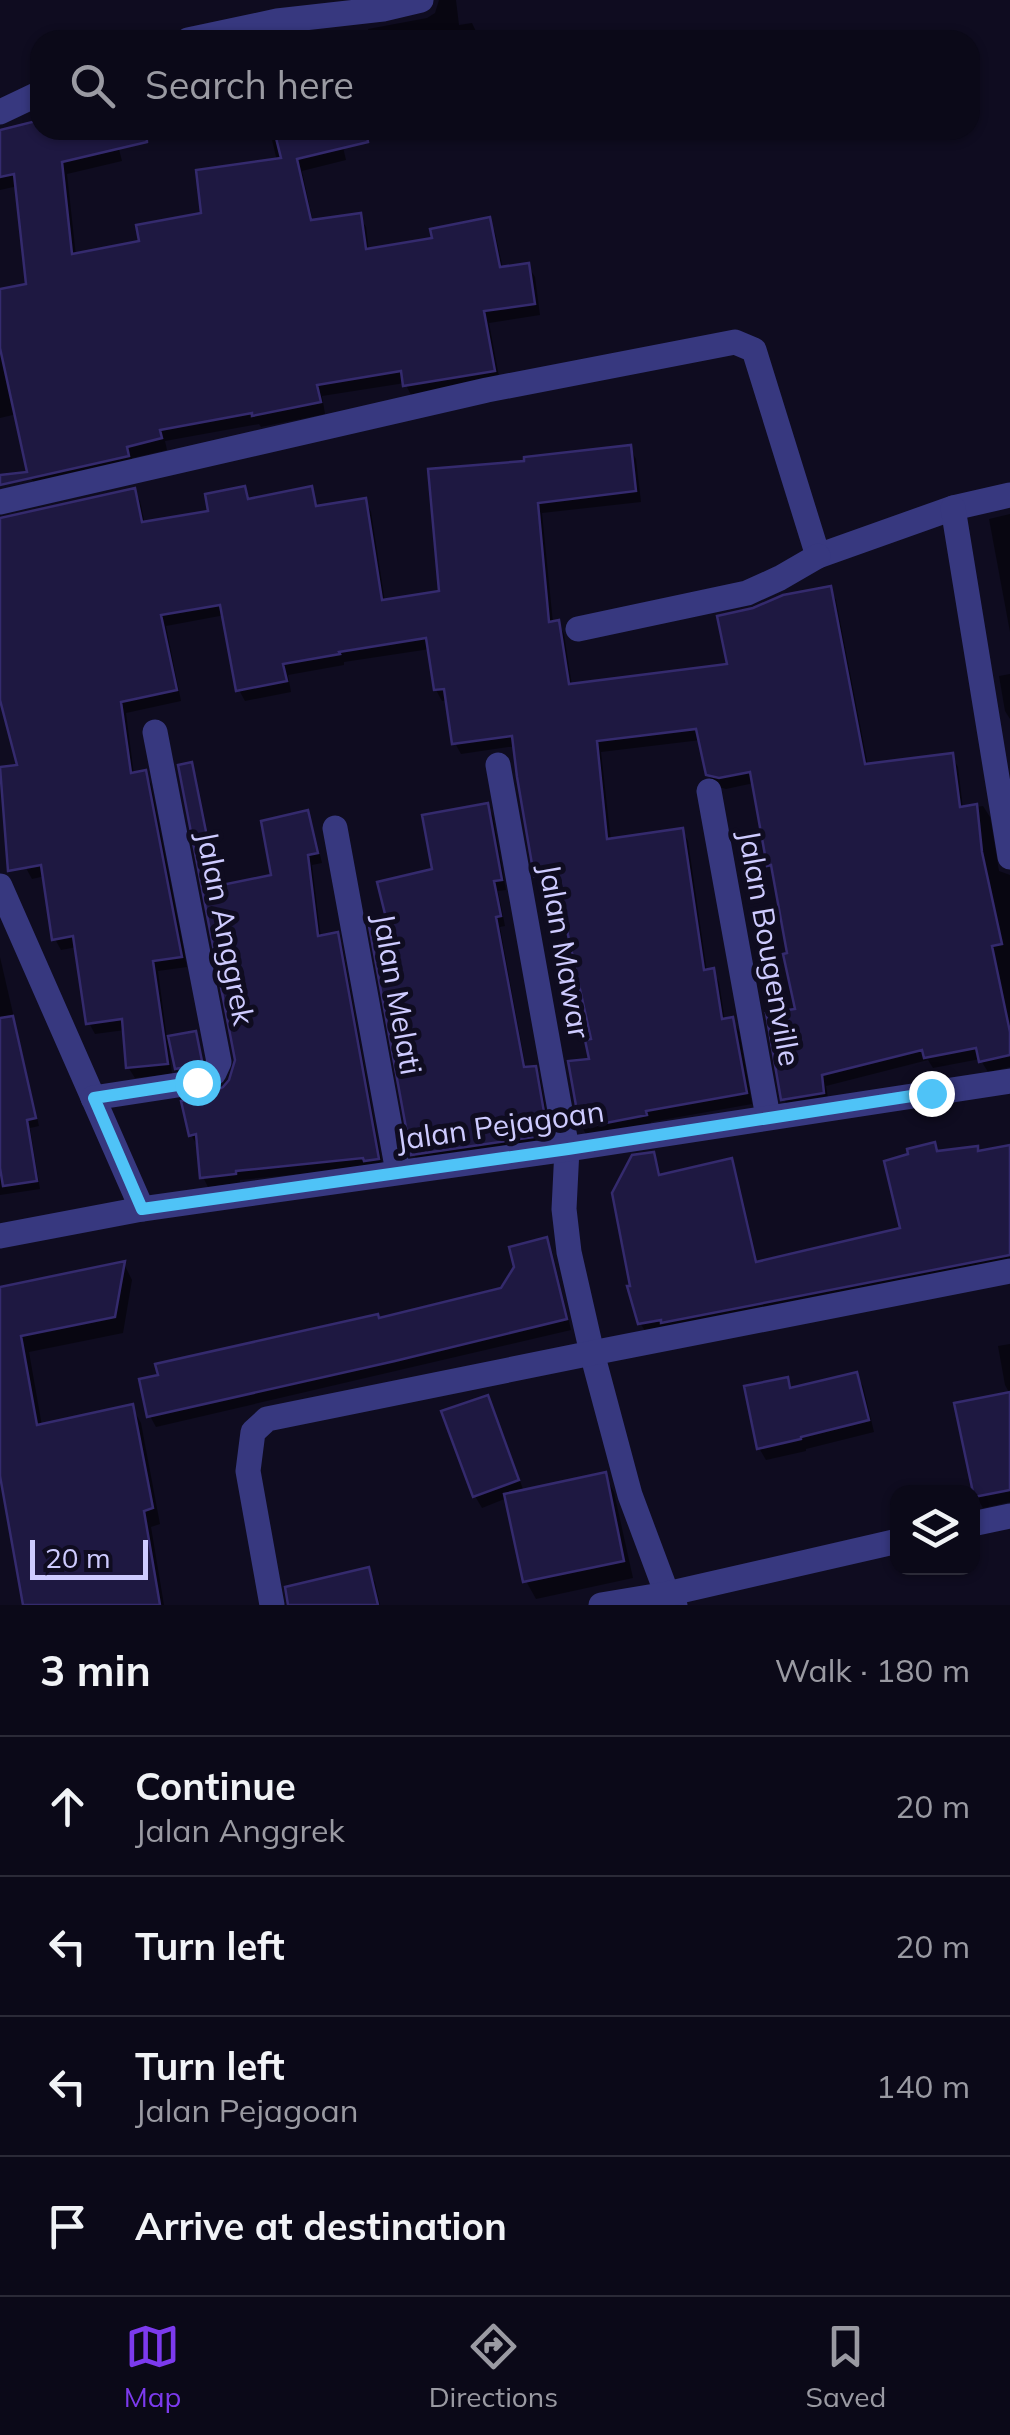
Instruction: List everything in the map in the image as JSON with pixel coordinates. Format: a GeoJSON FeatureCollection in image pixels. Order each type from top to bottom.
{"type":"FeatureCollection","features":[{"type":"Feature","properties":{"kind":"street"},"geometry":{"type":"LineString","coordinates":[[235,30],[421,0]]}},
{"type":"Feature","properties":{"kind":"street"},"geometry":{"type":"LineString","coordinates":[[0,112],[30,98]]}},
{"type":"Feature","properties":{"kind":"street"},"geometry":{"type":"LineString","coordinates":[[0,502],[469,394],[735,342],[754,350],[818,556]]}},
{"type":"Feature","properties":{"kind":"street"},"geometry":{"type":"LineString","coordinates":[[578,628],[747,592],[818,556],[953,508],[1010,494]]}},
{"type":"Feature","properties":{"kind":"street"},"geometry":{"type":"LineString","coordinates":[[953,508],[1010,857]]}},
{"type":"Feature","properties":{"kind":"street","name":"Jalan Anggrek"},"geometry":{"type":"LineString","coordinates":[[94,1098],[197,1082],[214,1073],[219,1062],[155,732]]}},
{"type":"Feature","properties":{"kind":"street","name":"Jalan Mawar"},"geometry":{"type":"LineString","coordinates":[[498,765],[568,1149],[564,1209],[569,1252],[630,1495],[671,1600]]}},
{"type":"Feature","properties":{"kind":"street","name":"Jalan Bougenville"},"geometry":{"type":"LineString","coordinates":[[709,791],[768,1118]]}},
{"type":"Feature","properties":{"kind":"street","name":"Jalan Melati"},"geometry":{"type":"LineString","coordinates":[[335,828],[398,1172]]}},
{"type":"Feature","properties":{"kind":"street"},"geometry":{"type":"LineString","coordinates":[[0,886],[142,1209]]}},
{"type":"Feature","properties":{"kind":"street","name":"Jalan Pejagoan"},"geometry":{"type":"LineString","coordinates":[[0,1236],[142,1209],[568,1149],[1010,1080]]}},
{"type":"Feature","properties":{"kind":"street"},"geometry":{"type":"LineString","coordinates":[[272,1605],[248,1472],[253,1432],[267,1419],[1010,1272]]}},
{"type":"Feature","properties":{"kind":"street"},"geometry":{"type":"LineString","coordinates":[[980,1522],[1010,1516]]}},
{"type":"Feature","properties":{"kind":"street"},"geometry":{"type":"LineString","coordinates":[[601,1605],[671,1600],[890,1543]]}},
{"type":"Feature","properties":{"kind":"building"},"geometry":{"type":"Polygon","coordinates":[[[30,122],[30,140],[147,140],[62,162],[72,254],[139,241],[136,225],[201,213],[196,170],[281,158],[276,140],[368,140],[297,159],[311,220],[361,213],[366,249],[432,238],[430,229],[490,217],[500,267],[529,263],[535,304],[484,311],[495,371],[403,386],[401,371],[317,385],[321,402],[160,430],[162,438],[127,447],[129,456],[0,485],[0,475],[27,472],[0,348],[0,289],[26,284],[14,174],[0,177],[0,130],[30,122]]]}},
{"type":"Feature","properties":{"kind":"building"},"geometry":{"type":"Polygon","coordinates":[[[631,445],[636,491],[538,503],[549,622],[559,620],[569,684],[727,664],[717,616],[753,608],[783,595],[831,586],[865,764],[953,753],[960,807],[977,804],[982,852],[1002,944],[992,946],[1010,1032],[1010,1055],[979,1062],[976,1048],[924,1058],[922,1050],[822,1075],[824,1093],[781,1100],[766,1013],[795,1009],[771,865],[767,866],[750,772],[719,778],[706,775],[696,729],[597,741],[607,839],[683,828],[704,970],[714,968],[722,1019],[733,1017],[747,1093],[646,1111],[647,1115],[580,1128],[568,1061],[589,1059],[585,1040],[591,1039],[557,873],[534,876],[512,736],[452,744],[444,689],[434,690],[426,638],[283,664],[287,681],[236,691],[220,605],[161,615],[177,690],[121,702],[131,773],[146,770],[182,957],[153,961],[168,1064],[126,1068],[122,1019],[86,1024],[73,936],[52,940],[41,865],[8,871],[0,767],[17,765],[0,700],[0,518],[135,488],[142,522],[208,511],[205,494],[245,486],[248,499],[312,486],[316,506],[366,498],[382,600],[439,591],[428,469],[524,461],[524,457],[631,445]]]}},
{"type":"Feature","properties":{"kind":"building"},"geometry":{"type":"Polygon","coordinates":[[[192,762],[217,886],[271,875],[261,821],[308,810],[318,853],[308,855],[318,936],[338,932],[379,1159],[236,1171],[200,1178],[196,1134],[189,1136],[181,1101],[204,1097],[223,1087],[235,1060],[178,765],[192,762]]]}},
{"type":"Feature","properties":{"kind":"building"},"geometry":{"type":"Polygon","coordinates":[[[488,803],[502,880],[494,881],[501,916],[496,917],[524,1067],[536,1066],[548,1135],[411,1155],[369,926],[387,922],[377,882],[432,869],[422,815],[488,803]]]}},
{"type":"Feature","properties":{"kind":"building"},"geometry":{"type":"Polygon","coordinates":[[[13,1016],[36,1118],[27,1120],[37,1181],[3,1186],[0,1018],[13,1016]]]}},
{"type":"Feature","properties":{"kind":"building"},"geometry":{"type":"Polygon","coordinates":[[[196,1031],[202,1061],[175,1069],[168,1036],[196,1031]]]}},
{"type":"Feature","properties":{"kind":"building"},"geometry":{"type":"Polygon","coordinates":[[[935,1142],[937,1151],[978,1146],[978,1151],[1010,1145],[1010,1255],[661,1323],[638,1324],[627,1286],[612,1193],[632,1155],[654,1152],[659,1175],[732,1158],[756,1262],[900,1228],[884,1161],[908,1154],[907,1149],[935,1142]]]}},
{"type":"Feature","properties":{"kind":"building"},"geometry":{"type":"Polygon","coordinates":[[[547,1237],[567,1319],[147,1417],[139,1379],[158,1375],[155,1364],[378,1314],[379,1318],[501,1288],[514,1267],[509,1247],[547,1237]]]}},
{"type":"Feature","properties":{"kind":"building"},"geometry":{"type":"Polygon","coordinates":[[[125,1261],[115,1317],[21,1336],[37,1425],[133,1404],[153,1508],[144,1511],[160,1605],[23,1605],[0,1476],[0,1287],[125,1261]]]}},
{"type":"Feature","properties":{"kind":"building"},"geometry":{"type":"Polygon","coordinates":[[[857,1372],[869,1420],[757,1449],[744,1386],[788,1377],[790,1388],[857,1372]]]}},
{"type":"Feature","properties":{"kind":"building"},"geometry":{"type":"Polygon","coordinates":[[[1010,1392],[1010,1490],[980,1496],[980,1485],[971,1485],[954,1403],[1010,1392]]]}},
{"type":"Feature","properties":{"kind":"building"},"geometry":{"type":"Polygon","coordinates":[[[488,1395],[519,1480],[473,1497],[441,1411],[488,1395]]]}},
{"type":"Feature","properties":{"kind":"building"},"geometry":{"type":"Polygon","coordinates":[[[606,1472],[624,1561],[523,1582],[504,1494],[606,1472]]]}},
{"type":"Feature","properties":{"kind":"building"},"geometry":{"type":"Polygon","coordinates":[[[369,1567],[378,1605],[288,1605],[285,1587],[369,1567]]]}},
{"type":"Feature","properties":{"kind":"route"},"geometry":{"type":"LineString","coordinates":[[197,1082],[94,1098],[142,1209],[931,1093]]}}]}
